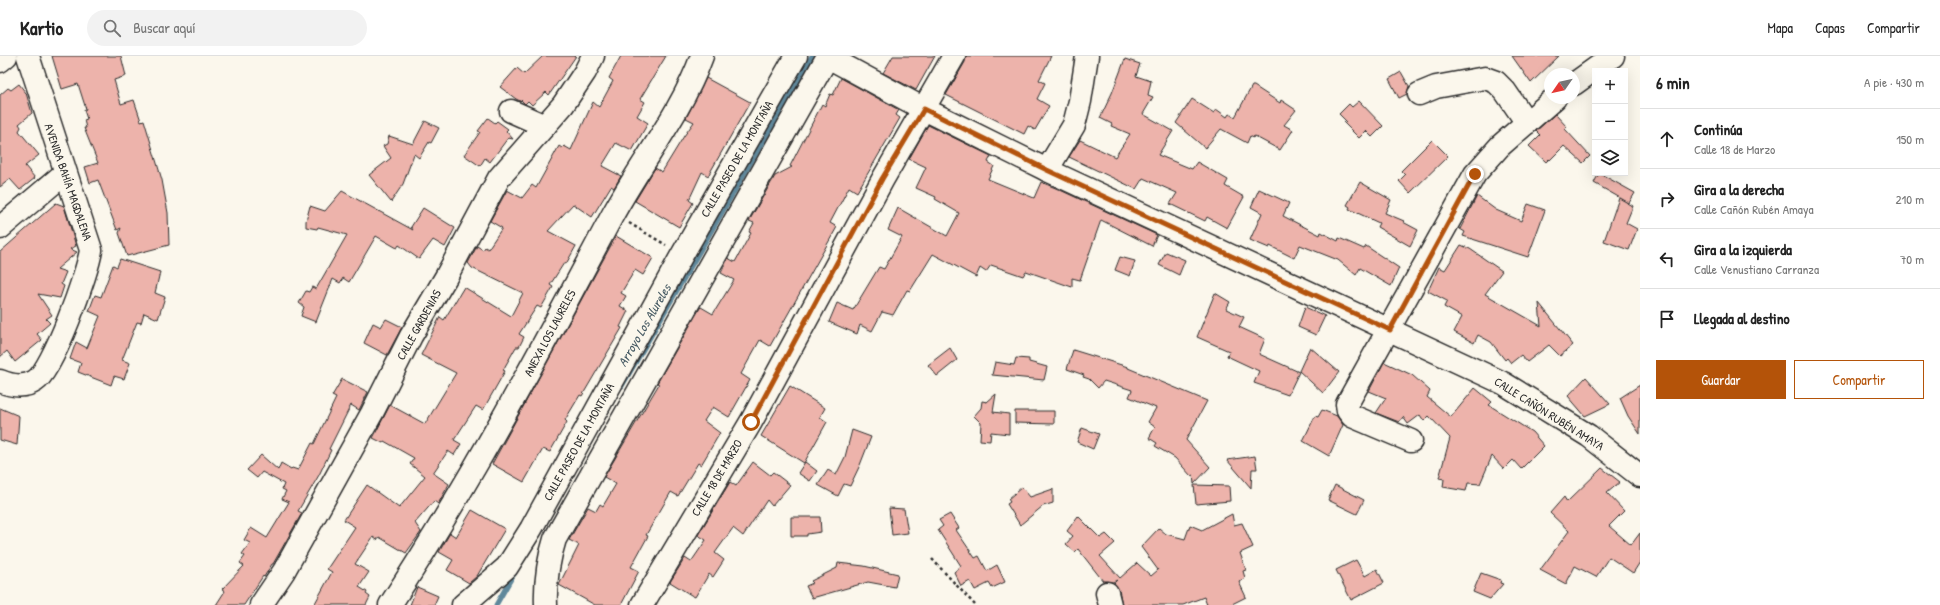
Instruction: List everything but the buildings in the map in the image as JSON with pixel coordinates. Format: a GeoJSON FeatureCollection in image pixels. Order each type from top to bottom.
{"type":"FeatureCollection","features":[{"type":"Feature","properties":{"kind":"street"},"geometry":{"type":"LineString","coordinates":[[0,61],[6,56]]}},
{"type":"Feature","properties":{"kind":"street","name":"CALLE GARDENIAS"},"geometry":{"type":"LineString","coordinates":[[261,605],[284,571],[372,413],[411,336],[446,277],[499,178],[545,126],[574,89],[593,56]]}},
{"type":"Feature","properties":{"kind":"street","name":"ANEXA LOS LAURELES"},"geometry":{"type":"LineString","coordinates":[[390,605],[417,564],[528,375],[614,214],[687,93],[702,56]]}},
{"type":"Feature","properties":{"kind":"street","name":"CALLE PASEO DE LA MONTAÑA"},"geometry":{"type":"LineString","coordinates":[[463,605],[507,566],[531,529],[682,255],[796,56]]}},
{"type":"Feature","properties":{"kind":"street"},"geometry":{"type":"LineString","coordinates":[[546,605],[545,588],[548,564],[556,539],[828,56]]}},
{"type":"Feature","properties":{"kind":"street","name":"CALLE CAÑÓN RUBÉN AMAYA"},"geometry":{"type":"LineString","coordinates":[[828,56],[924,109],[1047,170],[1503,383],[1589,436],[1640,476]]}},
{"type":"Feature","properties":{"kind":"street","name":"CALLE 18 DE MARZO"},"geometry":{"type":"LineString","coordinates":[[642,605],[751,422],[882,179],[954,56]]}},
{"type":"Feature","properties":{"kind":"street"},"geometry":{"type":"LineString","coordinates":[[1047,170],[1074,125],[1088,56]]}},
{"type":"Feature","properties":{"kind":"street"},"geometry":{"type":"LineString","coordinates":[[1580,80],[1613,56]]}},
{"type":"Feature","properties":{"kind":"street","name":"AVENIDA BAHÍA MAGDALENA"},"geometry":{"type":"LineString","coordinates":[[0,381],[11,386],[23,386],[36,381],[45,369],[68,321],[89,262],[91,250],[65,173],[34,59]]}},
{"type":"Feature","properties":{"kind":"street"},"geometry":{"type":"LineString","coordinates":[[1419,94],[1436,87],[1486,78],[1496,82],[1505,91],[1527,123]]}},
{"type":"Feature","properties":{"kind":"street"},"geometry":{"type":"LineString","coordinates":[[1411,441],[1352,416],[1348,411],[1347,404],[1390,330],[1475,174],[1500,146],[1548,104]]}},
{"type":"Feature","properties":{"kind":"street"},"geometry":{"type":"LineString","coordinates":[[511,111],[545,126]]}},
{"type":"Feature","properties":{"kind":"street"},"geometry":{"type":"LineString","coordinates":[[0,228],[65,173]]}},
{"type":"Feature","properties":{"kind":"path"},"geometry":{"type":"LineString","coordinates":[[614,214],[682,255]]}},
{"type":"Feature","properties":{"kind":"path"},"geometry":{"type":"LineString","coordinates":[[932,558],[975,605]]}},
{"type":"Feature","properties":{"kind":"waterway","name":"Arroyo Los Alureles"},"geometry":{"type":"LineString","coordinates":[[622,386],[812,56]]}},
{"type":"Feature","properties":{"kind":"waterway","name":"Arroyo Los Alureles"},"geometry":{"type":"LineString","coordinates":[[496,605],[515,572]]}},
{"type":"Feature","properties":{"kind":"route"},"geometry":{"type":"LineString","coordinates":[[751,422],[882,179],[924,109],[1047,170],[1390,330],[1475,174]]}}]}
